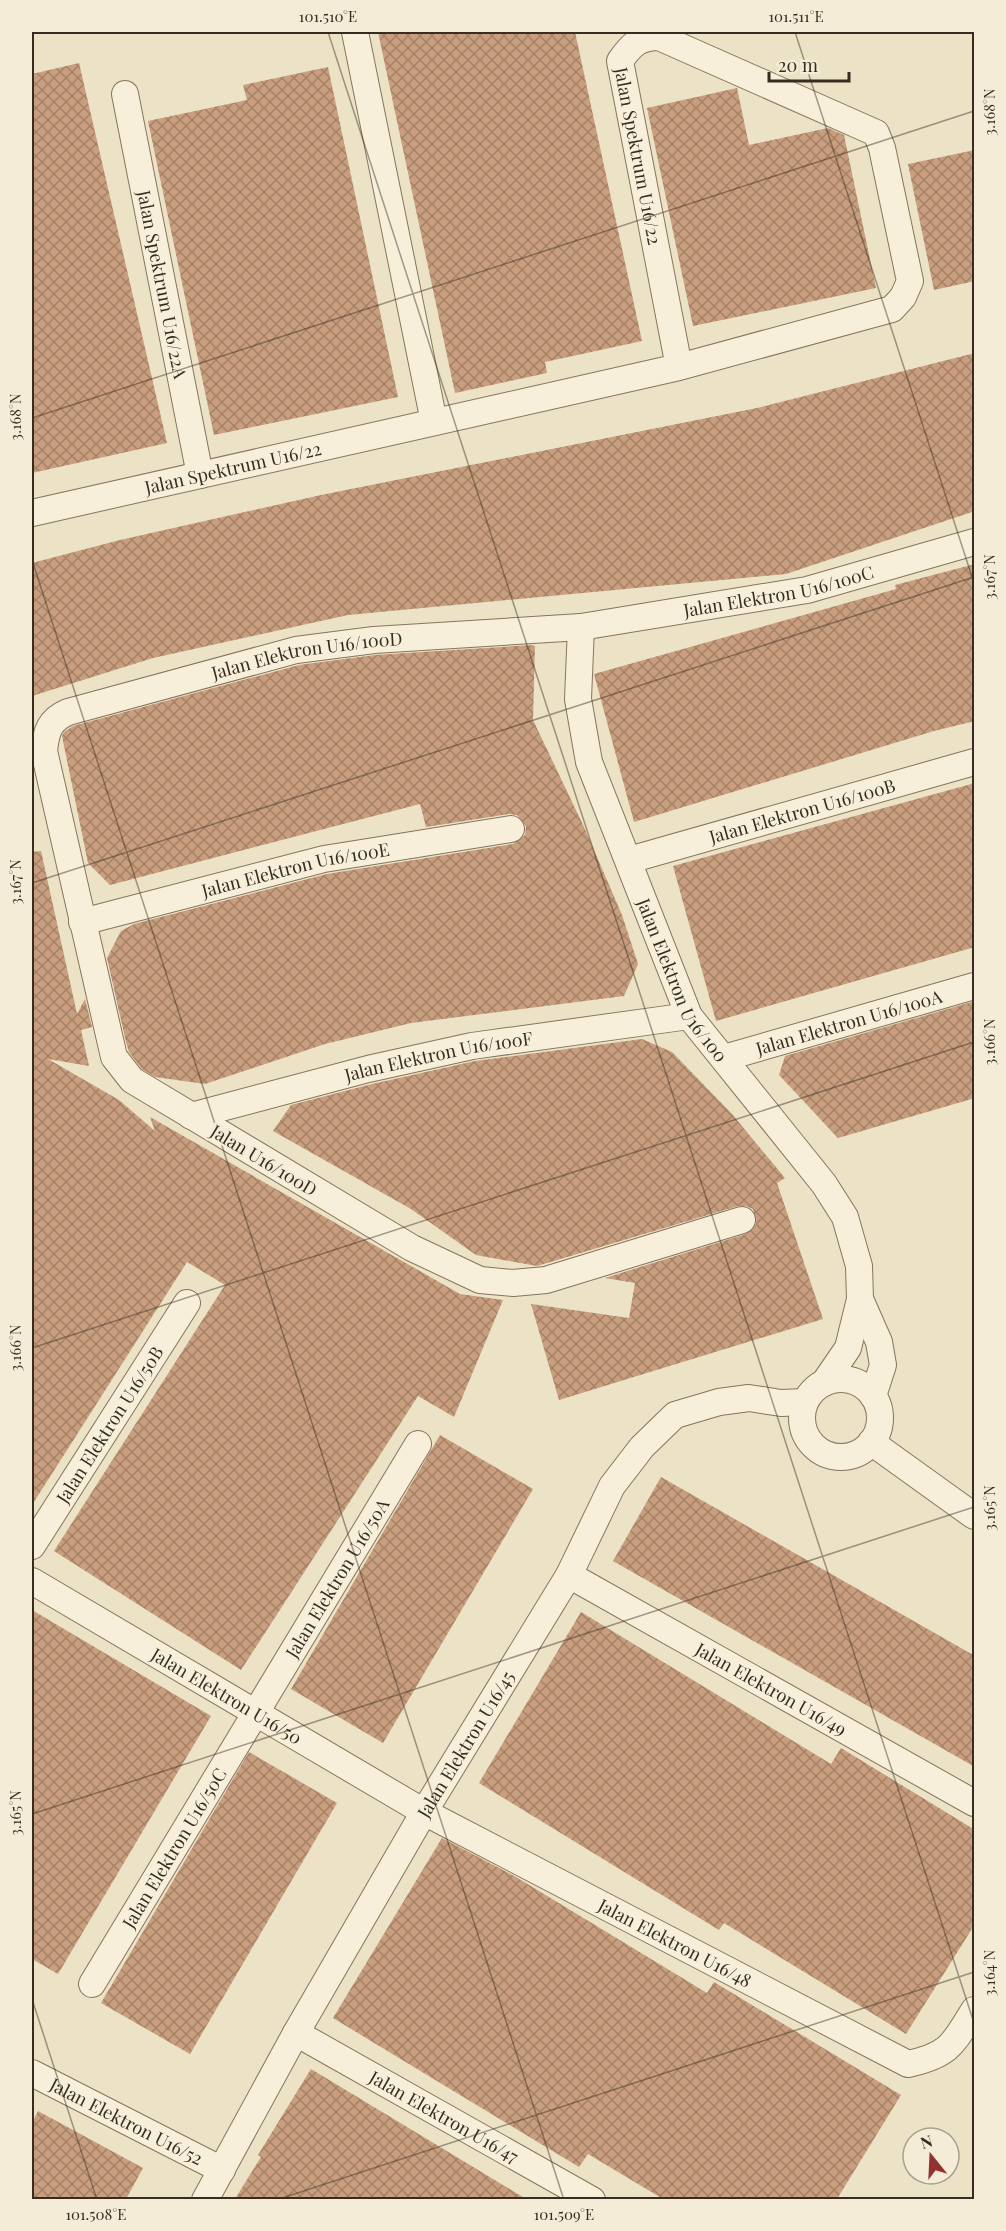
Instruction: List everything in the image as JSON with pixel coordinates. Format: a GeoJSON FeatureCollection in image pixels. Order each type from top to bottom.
{"type":"FeatureCollection","features":[{"type":"Feature","properties":{"kind":"street"},"geometry":{"type":"LineString","coordinates":[[355,32],[434,422]]}},
{"type":"Feature","properties":{"kind":"street","name":"Jalan Spektrum U16/22"},"geometry":{"type":"LineString","coordinates":[[32,513],[679,368],[892,309],[903,297],[910,280],[882,148],[876,133],[659,37],[646,37],[632,44],[620,61],[679,368]]}},
{"type":"Feature","properties":{"kind":"street","name":"Jalan Spektrum U16/22A"},"geometry":{"type":"LineString","coordinates":[[125,94],[200,475]]}},
{"type":"Feature","properties":{"kind":"street","name":"Jalan Elektron U16/100C"},"geometry":{"type":"LineString","coordinates":[[580,627],[807,590],[975,542]]}},
{"type":"Feature","properties":{"kind":"street","name":"Jalan Elektron U16/100D"},"geometry":{"type":"LineString","coordinates":[[47,730],[56,717],[68,712],[296,650],[374,640],[580,627]]}},
{"type":"Feature","properties":{"kind":"street","name":"Jalan Elektron U16/100"},"geometry":{"type":"LineString","coordinates":[[580,627],[579,699],[589,762],[689,1016],[824,1184],[845,1217],[859,1266],[860,1299]]}},
{"type":"Feature","properties":{"kind":"street","name":"Jalan U16/100D"},"geometry":{"type":"LineString","coordinates":[[47,730],[44,752],[114,1057],[132,1080],[412,1248],[480,1280],[513,1283],[546,1280],[742,1220]]}},
{"type":"Feature","properties":{"kind":"street","name":"Jalan Elektron U16/100B"},"geometry":{"type":"LineString","coordinates":[[629,860],[975,762]]}},
{"type":"Feature","properties":{"kind":"street","name":"Jalan Elektron U16/100E"},"geometry":{"type":"LineString","coordinates":[[82,922],[324,859],[511,829]]}},
{"type":"Feature","properties":{"kind":"street","name":"Jalan Elektron U16/100A"},"geometry":{"type":"LineString","coordinates":[[724,1058],[975,986]]}},
{"type":"Feature","properties":{"kind":"street","name":"Jalan Elektron U16/100F"},"geometry":{"type":"LineString","coordinates":[[191,1116],[368,1069],[472,1046],[689,1016]]}},
{"type":"Feature","properties":{"kind":"street"},"geometry":{"type":"LineString","coordinates":[[824,1383],[846,1379],[866,1388],[873,1396],[879,1408],[880,1420],[871,1442],[862,1450],[850,1455],[826,1454],[815,1447],[803,1426],[805,1402],[810,1394],[824,1383],[848,1348],[860,1299]]}},
{"type":"Feature","properties":{"kind":"street"},"geometry":{"type":"LineString","coordinates":[[860,1299],[879,1342],[883,1365],[873,1396]]}},
{"type":"Feature","properties":{"kind":"street","name":"Jalan Elektron U16/50B"},"geometry":{"type":"LineString","coordinates":[[32,1546],[187,1303]]}},
{"type":"Feature","properties":{"kind":"street","name":"Jalan Elektron U16/45"},"geometry":{"type":"LineString","coordinates":[[205,2199],[296,2033],[424,1812],[569,1575],[612,1486],[642,1447],[675,1415],[718,1402],[749,1398],[781,1403],[805,1402]]}},
{"type":"Feature","properties":{"kind":"street"},"geometry":{"type":"LineString","coordinates":[[871,1442],[975,1516]]}},
{"type":"Feature","properties":{"kind":"street","name":"Jalan Elektron U16/50A"},"geometry":{"type":"LineString","coordinates":[[257,1713],[418,1444]]}},
{"type":"Feature","properties":{"kind":"street","name":"Jalan Elektron U16/49"},"geometry":{"type":"LineString","coordinates":[[569,1575],[975,1803]]}},
{"type":"Feature","properties":{"kind":"street","name":"Jalan Elektron U16/50"},"geometry":{"type":"LineString","coordinates":[[32,1581],[424,1812]]}},
{"type":"Feature","properties":{"kind":"street","name":"Jalan Elektron U16/50C"},"geometry":{"type":"LineString","coordinates":[[92,1984],[257,1713]]}},
{"type":"Feature","properties":{"kind":"street","name":"Jalan Elektron U16/48"},"geometry":{"type":"LineString","coordinates":[[424,1812],[908,2064],[929,2059],[950,2048],[975,2010]]}},
{"type":"Feature","properties":{"kind":"street","name":"Jalan Elektron U16/47"},"geometry":{"type":"LineString","coordinates":[[296,2033],[592,2199]]}},
{"type":"Feature","properties":{"kind":"street","name":"Jalan Elektron U16/52"},"geometry":{"type":"LineString","coordinates":[[34,2079],[222,2170]]}},
{"type":"Feature","properties":{"kind":"building"},"geometry":{"type":"Polygon","coordinates":[[[378,32],[575,32],[642,341],[545,362],[547,373],[455,393],[378,32]]]}},
{"type":"Feature","properties":{"kind":"building"},"geometry":{"type":"Polygon","coordinates":[[[79,63],[167,443],[32,473],[32,74],[79,63]]]}},
{"type":"Feature","properties":{"kind":"building"},"geometry":{"type":"Polygon","coordinates":[[[328,67],[398,397],[214,435],[148,121],[247,100],[243,85],[328,67]]]}},
{"type":"Feature","properties":{"kind":"building"},"geometry":{"type":"Polygon","coordinates":[[[737,88],[749,145],[828,128],[844,135],[876,288],[693,326],[647,108],[737,88]]]}},
{"type":"Feature","properties":{"kind":"building"},"geometry":{"type":"Polygon","coordinates":[[[975,150],[975,281],[934,290],[908,164],[975,150]]]}},
{"type":"Feature","properties":{"kind":"building"},"geometry":{"type":"Polygon","coordinates":[[[975,353],[975,511],[786,574],[348,615],[153,658],[32,696],[32,563],[120,540],[321,495],[757,408],[975,353]]]}},
{"type":"Feature","properties":{"kind":"building"},"geometry":{"type":"Polygon","coordinates":[[[975,564],[975,721],[934,731],[634,822],[594,674],[896,589],[895,585],[975,564]]]}},
{"type":"Feature","properties":{"kind":"building"},"geometry":{"type":"Polygon","coordinates":[[[535,646],[533,720],[584,827],[622,915],[638,964],[624,996],[411,1023],[325,1044],[205,1084],[155,1077],[142,1069],[129,1052],[107,958],[121,931],[134,924],[327,874],[513,844],[525,835],[526,826],[517,815],[509,814],[426,827],[420,804],[110,885],[88,863],[62,736],[64,732],[73,726],[299,665],[375,655],[535,646]]]}},
{"type":"Feature","properties":{"kind":"building"},"geometry":{"type":"Polygon","coordinates":[[[975,783],[975,947],[716,1021],[673,866],[975,783]]]}},
{"type":"Feature","properties":{"kind":"building"},"geometry":{"type":"Polygon","coordinates":[[[41,851],[77,1014],[85,999],[92,1027],[81,1030],[89,1066],[48,1059],[119,1100],[155,1131],[150,1117],[460,1294],[503,1300],[454,1417],[418,1396],[241,1670],[54,1551],[225,1285],[187,1262],[32,1505],[32,852],[41,851]]]}},
{"type":"Feature","properties":{"kind":"building"},"geometry":{"type":"Polygon","coordinates":[[[975,1001],[975,1098],[838,1138],[779,1075],[785,1056],[975,1001]]]}},
{"type":"Feature","properties":{"kind":"building"},"geometry":{"type":"Polygon","coordinates":[[[642,1039],[672,1052],[732,1114],[785,1178],[777,1183],[823,1319],[559,1400],[531,1304],[629,1318],[635,1283],[605,1278],[746,1234],[756,1224],[753,1209],[738,1206],[537,1266],[476,1255],[411,1209],[273,1131],[291,1105],[372,1084],[475,1061],[642,1039]]]}},
{"type":"Feature","properties":{"kind":"building"},"geometry":{"type":"Polygon","coordinates":[[[440,1435],[533,1489],[383,1743],[291,1689],[440,1435]]]}},
{"type":"Feature","properties":{"kind":"building"},"geometry":{"type":"Polygon","coordinates":[[[661,1477],[975,1656],[975,1767],[613,1561],[661,1477]]]}},
{"type":"Feature","properties":{"kind":"building"},"geometry":{"type":"Polygon","coordinates":[[[32,1610],[211,1716],[58,1974],[32,1959],[32,1610]]]}},
{"type":"Feature","properties":{"kind":"building"},"geometry":{"type":"Polygon","coordinates":[[[581,1612],[831,1764],[841,1748],[975,1830],[975,1924],[906,2034],[724,1923],[719,1930],[479,1783],[581,1612]]]}},
{"type":"Feature","properties":{"kind":"building"},"geometry":{"type":"Polygon","coordinates":[[[249,1752],[337,1803],[190,2054],[101,2003],[249,1752]]]}},
{"type":"Feature","properties":{"kind":"building"},"geometry":{"type":"Polygon","coordinates":[[[442,1838],[516,1877],[707,1993],[714,1982],[901,2095],[837,2199],[663,2199],[588,2154],[579,2167],[333,2018],[442,1838]]]}},
{"type":"Feature","properties":{"kind":"building"},"geometry":{"type":"Polygon","coordinates":[[[311,2069],[526,2199],[235,2199],[261,2157],[258,2155],[311,2069]]]}},
{"type":"Feature","properties":{"kind":"building"},"geometry":{"type":"Polygon","coordinates":[[[38,2111],[143,2168],[126,2199],[32,2199],[32,2123],[38,2111]]]}}]}
